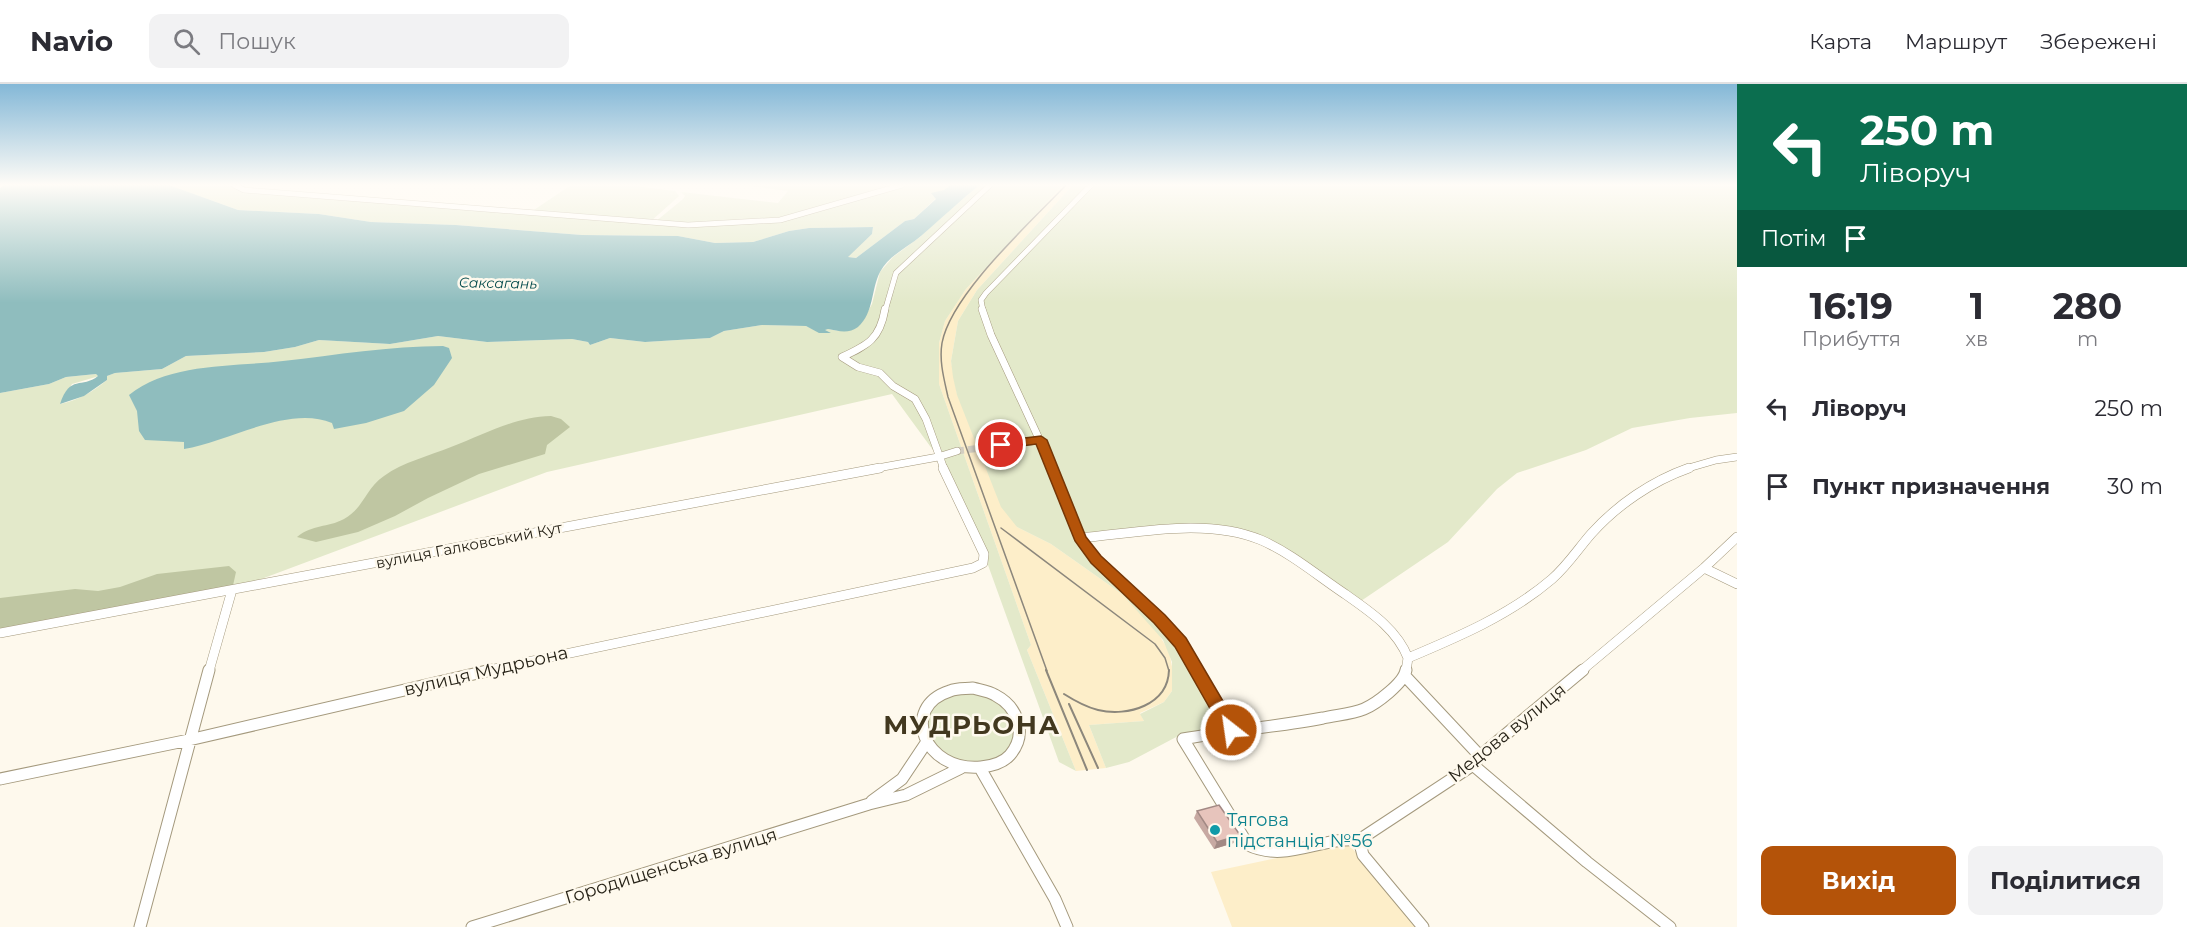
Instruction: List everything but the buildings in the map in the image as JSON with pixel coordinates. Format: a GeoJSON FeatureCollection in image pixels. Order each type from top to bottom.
{"type":"FeatureCollection","features":[{"type":"Feature","properties":{"kind":"street"},"geometry":{"type":"LineString","coordinates":[[680,224],[700,224]]}},
{"type":"Feature","properties":{"kind":"street"},"geometry":{"type":"LineString","coordinates":[[938,457],[926,419],[915,399],[893,386],[879,373],[858,367],[842,357],[870,344],[879,335],[890,285],[896,273],[948,224]]}},
{"type":"Feature","properties":{"kind":"street"},"geometry":{"type":"LineString","coordinates":[[1051,224],[1018,257],[981,300],[991,335],[1041,440],[1080,538],[1096,560],[1160,619],[1180,643],[1231,730]]}},
{"type":"Feature","properties":{"kind":"street"},"geometry":{"type":"LineString","coordinates":[[981,448],[1041,440]]}},
{"type":"Feature","properties":{"kind":"street","name":"вулиця Галковський Кут"},"geometry":{"type":"LineString","coordinates":[[0,633],[938,457],[957,451]]}},
{"type":"Feature","properties":{"kind":"street","name":"вулиця Мудрьона"},"geometry":{"type":"LineString","coordinates":[[0,779],[189,740],[550,656],[973,568],[983,563],[984,554],[938,457]]}},
{"type":"Feature","properties":{"kind":"street"},"geometry":{"type":"LineString","coordinates":[[1408,658],[1455,638],[1523,600],[1553,578],[1611,514],[1662,478],[1704,462],[1737,457]]}},
{"type":"Feature","properties":{"kind":"street"},"geometry":{"type":"LineString","coordinates":[[1080,538],[1164,531],[1213,530],[1260,540],[1358,603],[1398,638],[1408,658],[1406,676],[1377,702],[1362,710],[1271,728],[1231,730],[1183,739],[1248,845],[1264,852],[1277,852],[1346,838],[1359,840],[1363,855],[1423,927]]}},
{"type":"Feature","properties":{"kind":"street","name":"Медова вулиця"},"geometry":{"type":"LineString","coordinates":[[1359,840],[1477,761],[1704,568],[1737,537]]}},
{"type":"Feature","properties":{"kind":"street"},"geometry":{"type":"LineString","coordinates":[[1704,568],[1737,584]]}},
{"type":"Feature","properties":{"kind":"street"},"geometry":{"type":"LineString","coordinates":[[140,927],[189,740],[232,590]]}},
{"type":"Feature","properties":{"kind":"street"},"geometry":{"type":"LineString","coordinates":[[1406,676],[1477,761],[1587,862],[1670,927]]}},
{"type":"Feature","properties":{"kind":"street","name":"Городищенська вулиця"},"geometry":{"type":"LineString","coordinates":[[472,927],[869,804],[906,795],[961,768],[980,768],[1005,760],[1014,753],[1021,739],[1022,730],[1017,715],[1006,702],[993,693],[978,689],[961,688],[947,691],[935,698],[922,717],[922,732],[926,743],[902,779],[869,804]]}},
{"type":"Feature","properties":{"kind":"street"},"geometry":{"type":"LineString","coordinates":[[926,743],[937,755],[961,768]]}},
{"type":"Feature","properties":{"kind":"street"},"geometry":{"type":"LineString","coordinates":[[980,768],[1055,899],[1067,927]]}},
{"type":"Feature","properties":{"kind":"shaded area"},"geometry":{"type":"Polygon","coordinates":[[[1026,224],[1037,224],[977,290],[958,321],[951,361],[957,394],[1017,527],[1051,544],[1122,594],[1156,630],[1169,651],[1174,677],[1172,691],[1164,702],[1140,713],[1144,721],[1089,725],[1106,768],[1076,771],[1027,650],[1031,645],[939,384],[937,367],[939,343],[945,321],[966,289],[1026,224]]]}},
{"type":"Feature","properties":{"kind":"shaded area"},"geometry":{"type":"Polygon","coordinates":[[[1348,843],[1417,927],[1232,927],[1211,872],[1348,843]]]}},
{"type":"Feature","properties":{"kind":"green space"},"geometry":{"type":"Polygon","coordinates":[[[437,224],[901,224],[856,258],[847,257],[872,234],[873,227],[809,228],[789,231],[753,242],[715,243],[678,236],[582,235],[437,224]]]}},
{"type":"Feature","properties":{"kind":"green space"},"geometry":{"type":"Polygon","coordinates":[[[933,224],[1026,224],[966,289],[945,321],[939,343],[939,384],[1031,645],[1027,650],[1076,771],[1059,762],[984,554],[938,457],[892,394],[547,472],[232,590],[0,633],[0,393],[49,384],[66,377],[96,374],[99,376],[72,384],[60,404],[85,395],[107,380],[107,376],[115,373],[162,369],[186,356],[264,352],[319,340],[390,344],[438,336],[487,342],[572,339],[588,342],[590,345],[610,338],[645,342],[710,338],[724,331],[762,325],[806,326],[817,331],[828,329],[839,331],[862,322],[872,304],[880,272],[893,257],[933,224]]]}},
{"type":"Feature","properties":{"kind":"green space"},"geometry":{"type":"Polygon","coordinates":[[[1037,224],[1737,224],[1737,413],[1632,428],[1586,450],[1517,473],[1497,489],[1448,542],[1358,603],[1260,540],[1213,530],[1080,538],[1181,643],[1227,724],[1180,735],[1129,762],[1106,768],[1089,725],[1144,721],[1140,714],[1164,702],[1172,691],[1172,662],[1163,640],[1122,594],[1051,544],[1017,527],[1001,507],[957,395],[951,361],[958,321],[977,290],[1037,224]]]}},
{"type":"Feature","properties":{"kind":"green space"},"geometry":{"type":"Polygon","coordinates":[[[551,416],[561,419],[570,427],[547,445],[545,454],[479,474],[358,532],[316,542],[297,537],[309,530],[338,522],[351,515],[378,481],[399,467],[500,427],[525,419],[551,416]]]}},
{"type":"Feature","properties":{"kind":"green space"},"geometry":{"type":"Polygon","coordinates":[[[229,566],[236,572],[232,590],[0,633],[0,598],[75,589],[98,591],[120,587],[157,574],[229,566]]]}},
{"type":"Feature","properties":{"kind":"green space"},"geometry":{"type":"Polygon","coordinates":[[[988,693],[1019,724],[1007,756],[962,766],[924,735],[933,701],[942,695],[988,693]]]}},
{"type":"Feature","properties":{"kind":"water","name":"Саксагань"},"geometry":{"type":"Polygon","coordinates":[[[0,224],[437,224],[582,235],[678,236],[715,243],[753,242],[789,231],[809,228],[873,227],[872,234],[848,257],[856,258],[901,224],[934,224],[884,266],[877,279],[867,315],[858,327],[851,331],[828,329],[825,330],[831,333],[819,333],[806,326],[762,325],[724,331],[710,338],[645,342],[610,338],[590,345],[588,342],[572,339],[487,342],[438,336],[390,344],[319,340],[264,352],[186,356],[162,369],[115,373],[107,376],[107,380],[84,396],[60,404],[72,385],[92,380],[98,376],[96,374],[66,377],[49,384],[0,393],[0,224]]]}},
{"type":"Feature","properties":{"kind":"water"},"geometry":{"type":"Polygon","coordinates":[[[443,346],[449,348],[452,358],[434,385],[404,411],[366,423],[334,429],[332,423],[296,418],[277,421],[184,449],[184,442],[145,440],[139,431],[137,411],[129,395],[145,384],[183,371],[383,349],[443,346]]]}},
{"type":"Feature","properties":{"kind":"tunnel"},"geometry":{"type":"LineString","coordinates":[[957,451],[981,448]]}},
{"type":"Feature","properties":{"kind":"tram line"},"geometry":{"type":"LineString","coordinates":[[1027,224],[976,281],[960,303],[948,324],[942,343],[941,356],[948,397],[1047,671]]}},
{"type":"Feature","properties":{"kind":"tram line"},"geometry":{"type":"LineString","coordinates":[[1001,528],[1155,644],[1165,658],[1169,671]]}},
{"type":"Feature","properties":{"kind":"tram line"},"geometry":{"type":"LineString","coordinates":[[1046,670],[1087,770]]}},
{"type":"Feature","properties":{"kind":"tram line"},"geometry":{"type":"LineString","coordinates":[[1064,694],[1081,704],[1098,710],[1110,712],[1133,710],[1154,700],[1162,692],[1169,671]]}},
{"type":"Feature","properties":{"kind":"tram line"},"geometry":{"type":"LineString","coordinates":[[1069,704],[1098,768]]}},
{"type":"Feature","properties":{"kind":"place","name":"Тягова підстанція №56"},"geometry":{"type":"Point","coordinates":[1215,830]}},
{"type":"Feature","properties":{"kind":"district","name":"МУДРЬОНА"},"geometry":{"type":"Point","coordinates":[972,725]}},
{"type":"Feature","properties":{"kind":"route"},"geometry":{"type":"LineString","coordinates":[[1001,445],[1041,440],[1080,538],[1096,560],[1160,619],[1180,643],[1231,730]]}}]}
